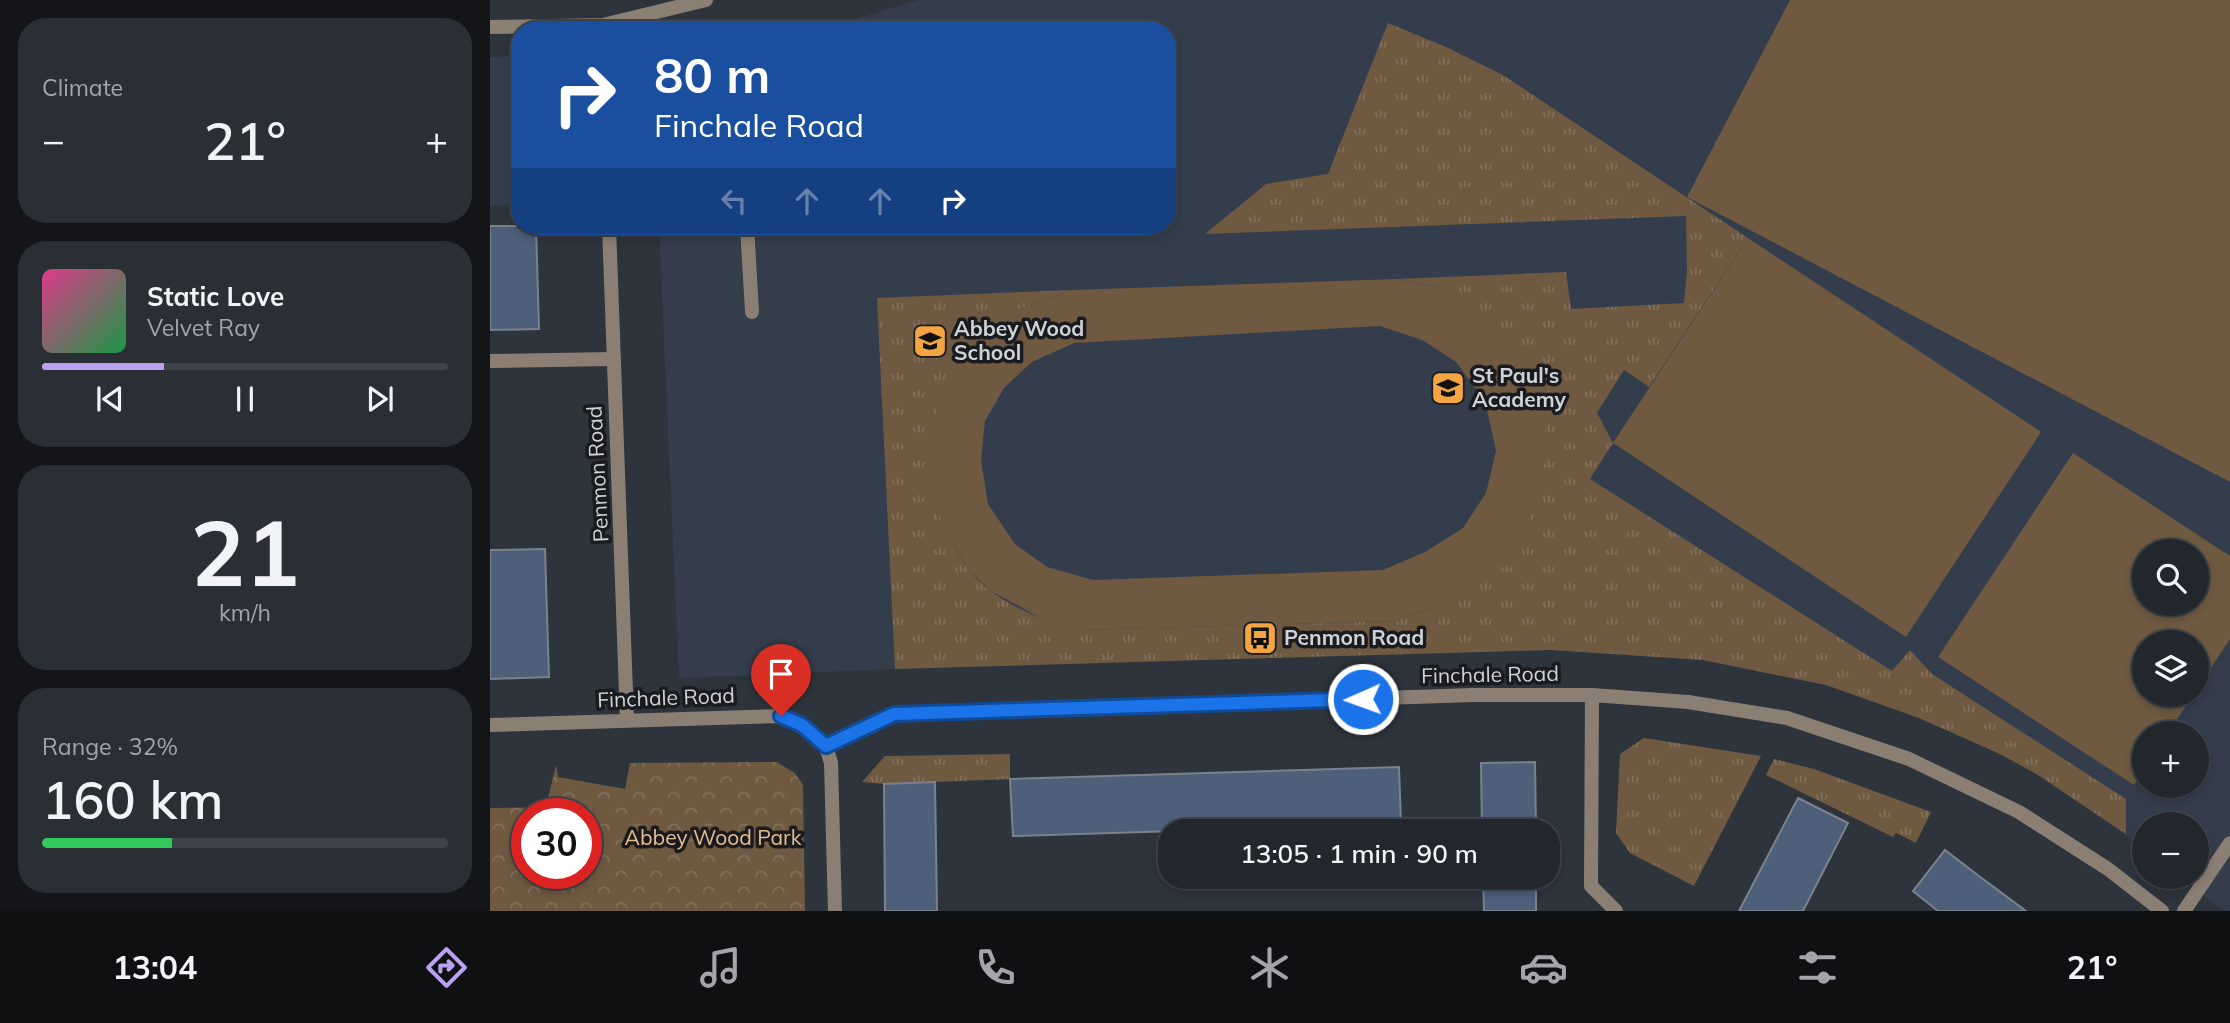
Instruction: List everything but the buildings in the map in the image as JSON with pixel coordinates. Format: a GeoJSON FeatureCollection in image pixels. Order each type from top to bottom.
{"type":"FeatureCollection","features":[{"type":"Feature","properties":{"kind":"street"},"geometry":{"type":"LineString","coordinates":[[626,21],[706,0]]}},
{"type":"Feature","properties":{"kind":"street"},"geometry":{"type":"LineString","coordinates":[[490,27],[511,27]]}},
{"type":"Feature","properties":{"kind":"street","name":"Penmon Road"},"geometry":{"type":"LineString","coordinates":[[609,235],[627,720]]}},
{"type":"Feature","properties":{"kind":"street"},"geometry":{"type":"LineString","coordinates":[[748,235],[752,312]]}},
{"type":"Feature","properties":{"kind":"street"},"geometry":{"type":"LineString","coordinates":[[490,361],[613,359]]}},
{"type":"Feature","properties":{"kind":"street","name":"Finchale Road"},"geometry":{"type":"LineString","coordinates":[[490,725],[781,716],[802,725],[826,746],[894,714],[1459,695],[1592,695],[1688,702],[1787,718],[1909,759],[2019,812],[2108,869],[2162,911]]}},
{"type":"Feature","properties":{"kind":"street"},"geometry":{"type":"LineString","coordinates":[[1592,695],[1591,886],[1616,911]]}},
{"type":"Feature","properties":{"kind":"street"},"geometry":{"type":"LineString","coordinates":[[826,746],[831,763],[835,911]]}},
{"type":"Feature","properties":{"kind":"street"},"geometry":{"type":"LineString","coordinates":[[2184,911],[2230,843]]}},
{"type":"Feature","properties":{"kind":"shaded area","name":"St Paul's Academy"},"geometry":{"type":"Polygon","coordinates":[[[918,0],[2230,0],[2230,911],[2224,911],[2196,889],[2209,889],[2209,812],[2132,812],[2132,840],[2038,775],[2000,754],[1919,718],[1826,685],[1703,660],[1550,650],[679,678],[659,235],[1176,235],[1176,21],[849,21],[918,0]]]}},
{"type":"Feature","properties":{"kind":"shaded area"},"geometry":{"type":"Polygon","coordinates":[[[511,56],[511,205],[490,206],[490,57],[511,56]]]}},
{"type":"Feature","properties":{"kind":"green space"},"geometry":{"type":"Polygon","coordinates":[[[1790,0],[2230,0],[2230,482],[1687,197],[1790,0]]]}},
{"type":"Feature","properties":{"kind":"green space"},"geometry":{"type":"Polygon","coordinates":[[[1388,23],[1503,75],[1748,238],[1649,387],[1624,370],[1597,413],[1613,443],[1590,479],[1892,671],[1910,650],[1932,674],[2126,799],[2126,834],[2038,775],[2000,754],[1919,718],[1826,685],[1703,660],[1550,650],[895,669],[877,298],[1072,290],[1019,309],[947,534],[967,567],[990,590],[1018,608],[1065,626],[1080,630],[1395,621],[1448,601],[1537,501],[1442,288],[1397,279],[1566,272],[1571,309],[1684,303],[1687,270],[1686,216],[1205,234],[1266,184],[1328,174],[1388,23]]]}},
{"type":"Feature","properties":{"kind":"green space"},"geometry":{"type":"Polygon","coordinates":[[[1748,238],[2041,432],[1906,637],[1613,443],[1748,238]]]}},
{"type":"Feature","properties":{"kind":"green space"},"geometry":{"type":"Polygon","coordinates":[[[1397,279],[1442,288],[1481,309],[1515,343],[1540,388],[1548,443],[1537,501],[1519,538],[1490,571],[1448,601],[1395,621],[1080,630],[1048,622],[991,591],[968,569],[947,534],[932,498],[928,447],[938,402],[956,366],[978,339],[1019,309],[1072,290],[1397,279]],[[1380,326],[1074,343],[1032,362],[1004,388],[985,421],[981,460],[988,504],[1015,544],[1047,567],[1093,580],[1383,570],[1425,552],[1463,528],[1486,493],[1496,451],[1485,401],[1456,362],[1422,340],[1380,326]]]}},
{"type":"Feature","properties":{"kind":"green space"},"geometry":{"type":"Polygon","coordinates":[[[2073,453],[2204,539],[2132,539],[2132,616],[2209,616],[2209,542],[2230,556],[2230,639],[2209,670],[2209,630],[2132,630],[2132,707],[2185,707],[2176,721],[2132,721],[2132,784],[1938,657],[2073,453]]]}},
{"type":"Feature","properties":{"kind":"green space"},"geometry":{"type":"Polygon","coordinates":[[[1644,738],[1761,756],[1694,886],[1630,853],[1616,833],[1620,754],[1644,738]]]}},
{"type":"Feature","properties":{"kind":"green space"},"geometry":{"type":"Polygon","coordinates":[[[1010,754],[1010,779],[884,784],[862,782],[885,756],[1010,754]]]}},
{"type":"Feature","properties":{"kind":"green space"},"geometry":{"type":"Polygon","coordinates":[[[1774,759],[1814,769],[1931,812],[1916,843],[1896,833],[1893,837],[1766,775],[1774,759]]]}},
{"type":"Feature","properties":{"kind":"green space","name":"Abbey Wood Park"},"geometry":{"type":"Polygon","coordinates":[[[776,762],[795,773],[803,785],[805,911],[490,911],[490,808],[511,808],[511,889],[602,889],[602,798],[548,798],[556,765],[558,777],[625,789],[630,763],[776,762]]]}},
{"type":"Feature","properties":{"kind":"place","name":"Abbey Wood School"},"geometry":{"type":"Point","coordinates":[930,341]}},
{"type":"Feature","properties":{"kind":"place","name":"St Paul's Academy"},"geometry":{"type":"Point","coordinates":[1448,388]}},
{"type":"Feature","properties":{"kind":"place","name":"Penmon Road"},"geometry":{"type":"Point","coordinates":[1260,638]}},
{"type":"Feature","properties":{"kind":"route"},"geometry":{"type":"LineString","coordinates":[[781,716],[802,725],[826,746],[894,714],[1363,699]]}}]}
